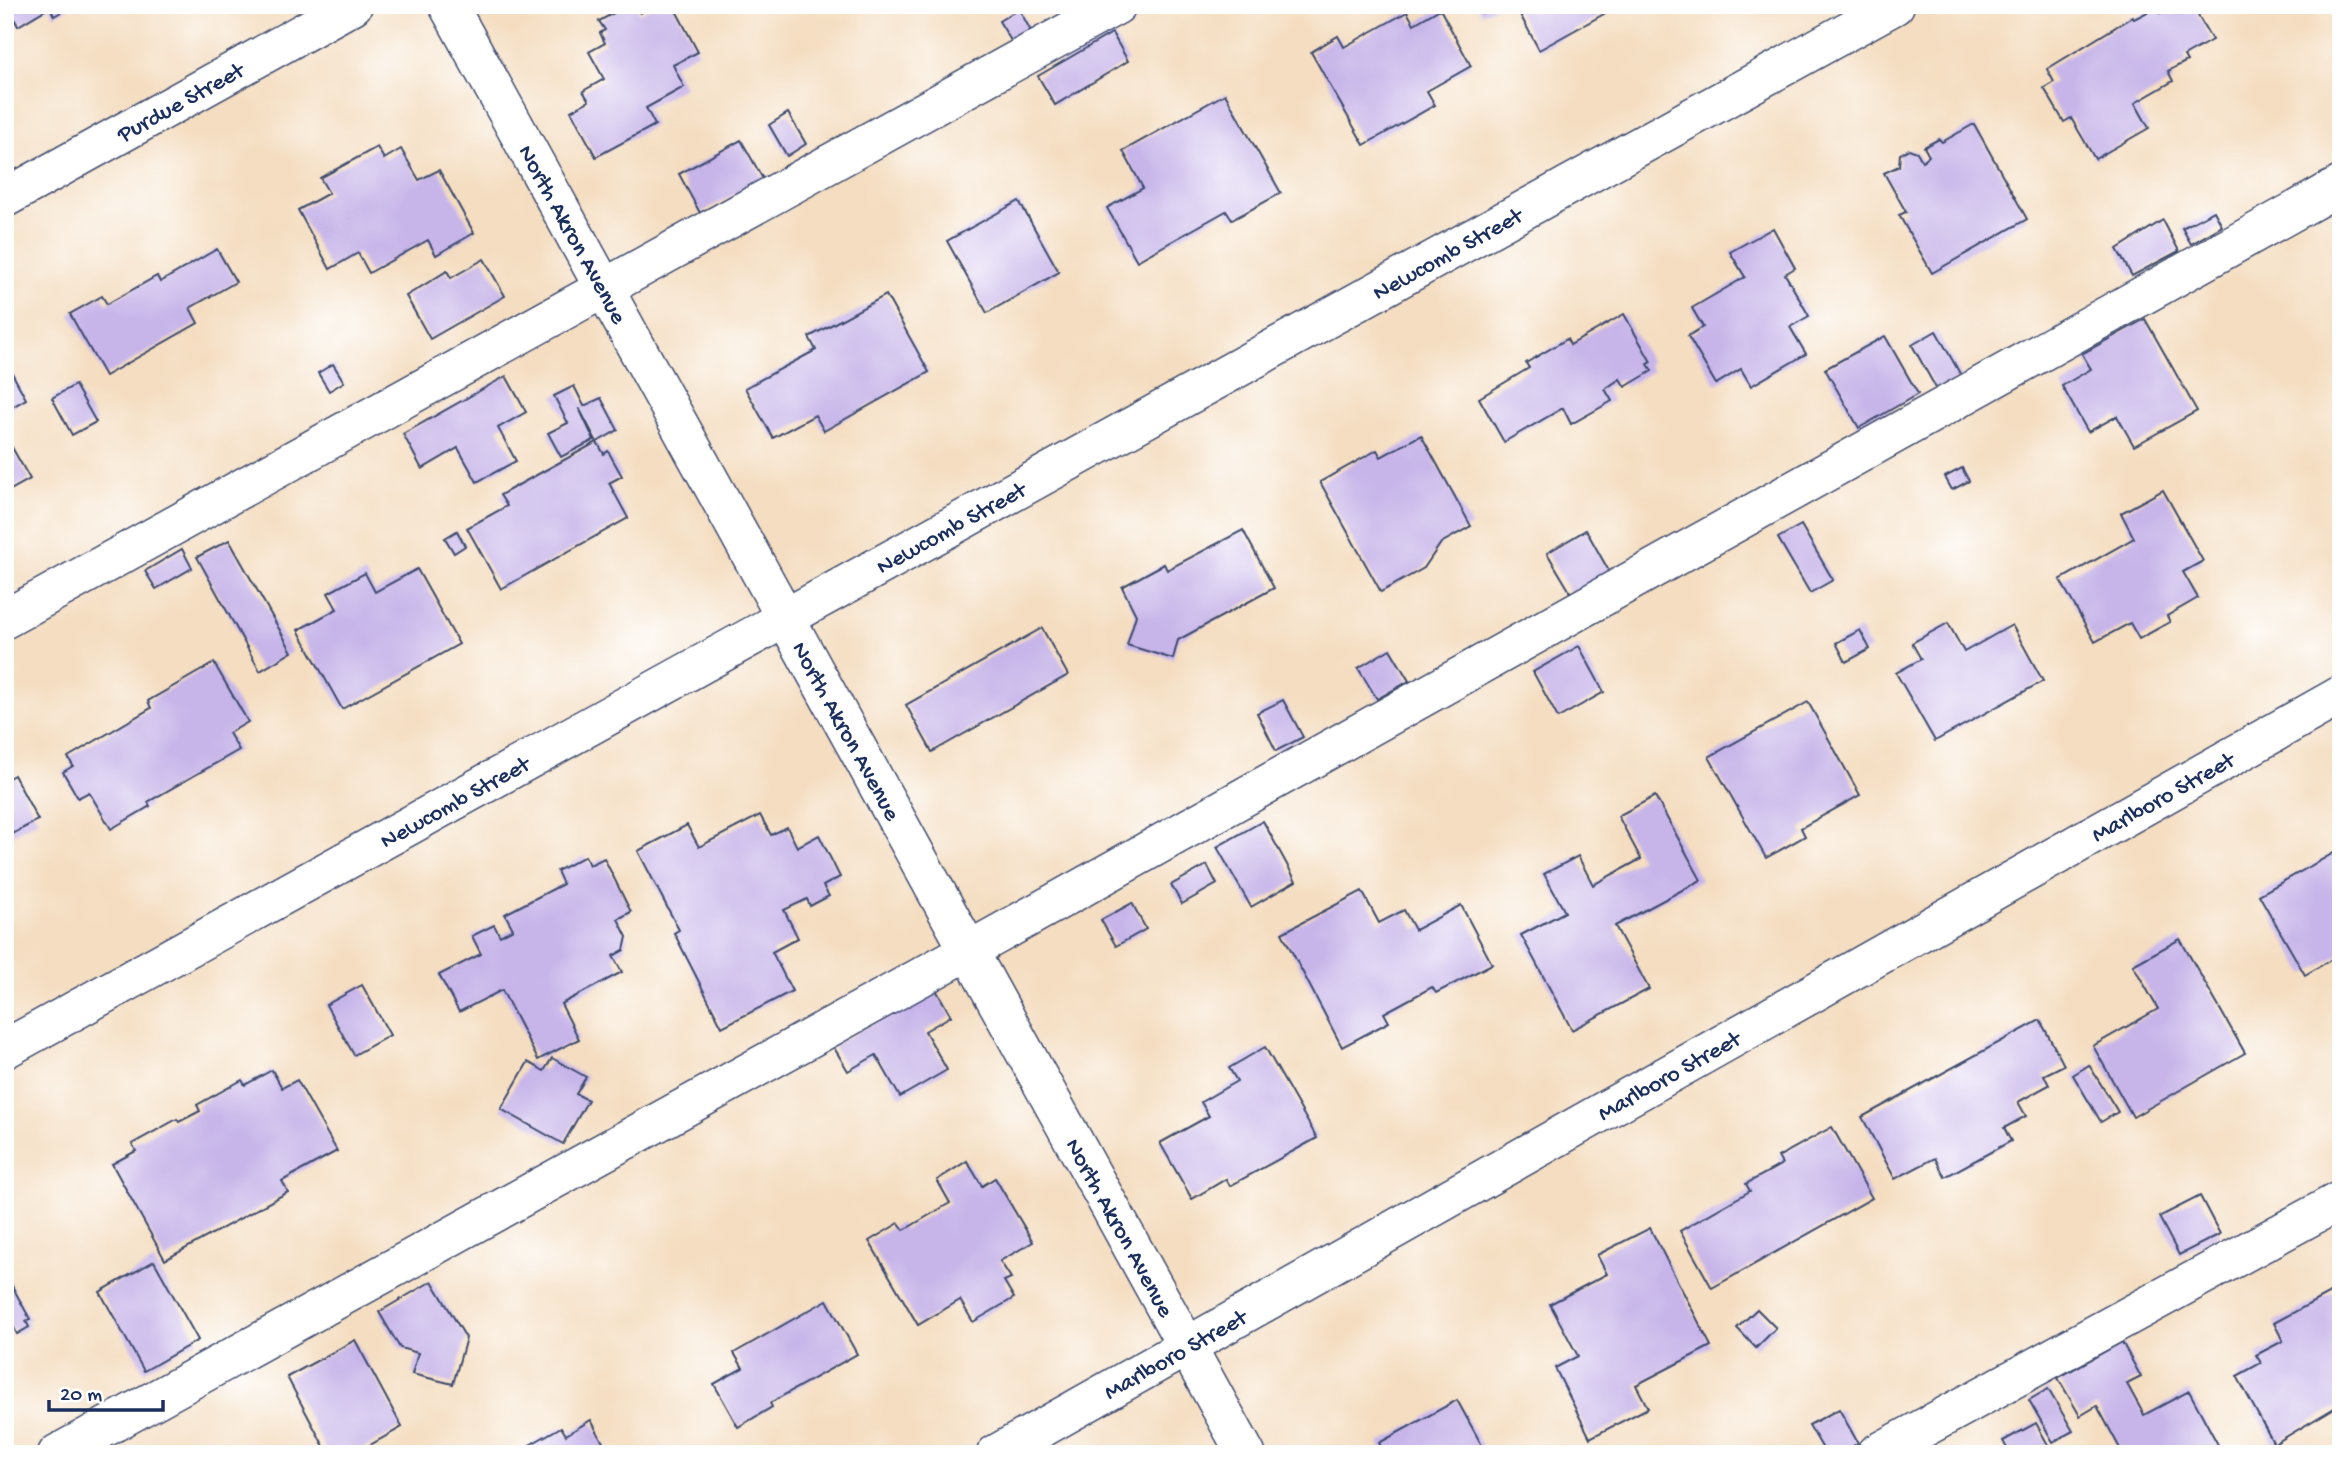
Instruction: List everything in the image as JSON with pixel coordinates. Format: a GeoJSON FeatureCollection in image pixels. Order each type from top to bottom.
{"type":"FeatureCollection","features":[{"type":"Feature","properties":{"kind":"street","name":"Purdue Street"},"geometry":{"type":"LineString","coordinates":[[5,198],[354,5]]}},
{"type":"Feature","properties":{"kind":"street","name":"North Akron Avenue"},"geometry":{"type":"LineString","coordinates":[[448,5],[1246,1454]]}},
{"type":"Feature","properties":{"kind":"street"},"geometry":{"type":"LineString","coordinates":[[5,619],[1117,5]]}},
{"type":"Feature","properties":{"kind":"street","name":"Newcomb Street"},"geometry":{"type":"LineString","coordinates":[[5,1049],[1895,5]]}},
{"type":"Feature","properties":{"kind":"street"},"geometry":{"type":"LineString","coordinates":[[57,1454],[968,951],[2341,185]]}},
{"type":"Feature","properties":{"kind":"street","name":"Marlboro Street"},"geometry":{"type":"LineString","coordinates":[[996,1454],[2341,695]]}},
{"type":"Feature","properties":{"kind":"street"},"geometry":{"type":"LineString","coordinates":[[1876,1454],[2341,1199]]}},
{"type":"Feature","properties":{"kind":"building"},"geometry":{"type":"Polygon","coordinates":[[[7,5],[73,5],[54,16],[50,7],[18,26],[7,5]]]}},
{"type":"Feature","properties":{"kind":"building"},"geometry":{"type":"Polygon","coordinates":[[[628,5],[636,5],[640,13],[654,5],[673,5],[698,52],[673,65],[684,87],[646,108],[655,125],[596,157],[571,111],[589,101],[583,91],[604,79],[589,52],[605,43],[600,33],[605,30],[599,21],[628,5]]]}},
{"type":"Feature","properties":{"kind":"building"},"geometry":{"type":"Polygon","coordinates":[[[1477,5],[1498,5],[1482,14],[1477,5]]]}},
{"type":"Feature","properties":{"kind":"building"},"geometry":{"type":"Polygon","coordinates":[[[1515,5],[1620,5],[1539,50],[1515,5]]]}},
{"type":"Feature","properties":{"kind":"building"},"geometry":{"type":"Polygon","coordinates":[[[2173,5],[2192,5],[2212,40],[2184,56],[2187,61],[2168,71],[2173,81],[2135,103],[2149,128],[2095,159],[2071,118],[2064,122],[2044,88],[2054,82],[2047,69],[2132,17],[2134,19],[2157,7],[2160,13],[2173,5]]]}},
{"type":"Feature","properties":{"kind":"building"},"geometry":{"type":"Polygon","coordinates":[[[1019,9],[1032,33],[1013,44],[999,21],[1019,9]]]}},
{"type":"Feature","properties":{"kind":"building"},"geometry":{"type":"Polygon","coordinates":[[[1440,9],[1471,66],[1427,91],[1435,105],[1364,145],[1311,52],[1338,36],[1344,47],[1407,12],[1414,24],[1440,9]]]}},
{"type":"Feature","properties":{"kind":"building"},"geometry":{"type":"Polygon","coordinates":[[[1112,33],[1128,61],[1055,105],[1038,76],[1112,33]]]}},
{"type":"Feature","properties":{"kind":"building"},"geometry":{"type":"Polygon","coordinates":[[[1225,94],[1281,193],[1232,220],[1226,211],[1137,261],[1107,208],[1143,188],[1123,151],[1225,94]]]}},
{"type":"Feature","properties":{"kind":"building"},"geometry":{"type":"Polygon","coordinates":[[[788,113],[806,144],[787,156],[769,125],[788,113]]]}},
{"type":"Feature","properties":{"kind":"building"},"geometry":{"type":"Polygon","coordinates":[[[1974,124],[2027,219],[1932,273],[1899,215],[1906,212],[1884,173],[1899,166],[1900,154],[1909,149],[1917,152],[1922,161],[1929,156],[1924,147],[1939,139],[1942,142],[1974,124]]]}},
{"type":"Feature","properties":{"kind":"building"},"geometry":{"type":"Polygon","coordinates":[[[741,140],[763,179],[700,213],[679,174],[741,140]]]}},
{"type":"Feature","properties":{"kind":"building"},"geometry":{"type":"Polygon","coordinates":[[[377,147],[384,159],[401,149],[419,180],[439,170],[474,233],[436,255],[428,240],[369,273],[358,253],[330,269],[298,210],[329,193],[320,178],[377,147]]]}},
{"type":"Feature","properties":{"kind":"building"},"geometry":{"type":"Polygon","coordinates":[[[1019,201],[1059,272],[987,313],[947,241],[1019,201]]]}},
{"type":"Feature","properties":{"kind":"building"},"geometry":{"type":"Polygon","coordinates":[[[2214,211],[2222,226],[2191,244],[2182,228],[2214,211]]]}},
{"type":"Feature","properties":{"kind":"building"},"geometry":{"type":"Polygon","coordinates":[[[2163,220],[2179,251],[2132,276],[2117,249],[2163,220]]]}},
{"type":"Feature","properties":{"kind":"building"},"geometry":{"type":"Polygon","coordinates":[[[1773,228],[1795,268],[1785,274],[1809,316],[1790,327],[1806,354],[1751,386],[1741,369],[1716,384],[1688,336],[1703,327],[1692,308],[1745,277],[1730,252],[1773,228]]]}},
{"type":"Feature","properties":{"kind":"building"},"geometry":{"type":"Polygon","coordinates":[[[217,249],[236,282],[190,308],[198,323],[105,376],[70,314],[102,296],[107,304],[157,276],[160,282],[217,249]]]}},
{"type":"Feature","properties":{"kind":"building"},"geometry":{"type":"Polygon","coordinates":[[[484,259],[505,296],[430,339],[406,296],[447,271],[451,278],[484,259]]]}},
{"type":"Feature","properties":{"kind":"building"},"geometry":{"type":"Polygon","coordinates":[[[886,295],[929,372],[824,431],[815,415],[773,438],[745,388],[816,350],[809,337],[886,295]]]}},
{"type":"Feature","properties":{"kind":"building"},"geometry":{"type":"Polygon","coordinates":[[[1624,314],[1651,362],[1648,364],[1652,371],[1625,387],[1620,379],[1605,389],[1612,401],[1571,424],[1563,408],[1504,442],[1479,398],[1529,368],[1526,363],[1567,339],[1570,345],[1624,314]]]}},
{"type":"Feature","properties":{"kind":"building"},"geometry":{"type":"Polygon","coordinates":[[[2145,319],[2197,411],[2134,446],[2117,416],[2088,432],[2062,386],[2091,369],[2082,354],[2145,319]]]}},
{"type":"Feature","properties":{"kind":"building"},"geometry":{"type":"Polygon","coordinates":[[[1936,331],[1962,377],[1937,390],[1912,345],[1936,331]]]}},
{"type":"Feature","properties":{"kind":"building"},"geometry":{"type":"Polygon","coordinates":[[[1885,336],[1918,394],[1859,428],[1825,369],[1885,336]]]}},
{"type":"Feature","properties":{"kind":"building"},"geometry":{"type":"Polygon","coordinates":[[[5,360],[26,399],[5,411],[5,360]]]}},
{"type":"Feature","properties":{"kind":"building"},"geometry":{"type":"Polygon","coordinates":[[[333,364],[344,382],[329,391],[318,373],[333,364]]]}},
{"type":"Feature","properties":{"kind":"building"},"geometry":{"type":"Polygon","coordinates":[[[506,376],[526,412],[498,428],[516,461],[477,482],[458,448],[422,469],[403,434],[506,376]]]}},
{"type":"Feature","properties":{"kind":"building"},"geometry":{"type":"Polygon","coordinates":[[[75,385],[96,422],[72,435],[52,398],[75,385]]]}},
{"type":"Feature","properties":{"kind":"building"},"geometry":{"type":"Polygon","coordinates":[[[574,386],[584,406],[601,398],[618,430],[597,442],[579,408],[594,440],[561,457],[548,433],[568,423],[554,396],[574,386]]]}},
{"type":"Feature","properties":{"kind":"building"},"geometry":{"type":"Polygon","coordinates":[[[5,435],[30,479],[5,493],[5,435]]]}},
{"type":"Feature","properties":{"kind":"building"},"geometry":{"type":"Polygon","coordinates":[[[1421,435],[1471,526],[1441,543],[1424,568],[1381,592],[1320,482],[1377,450],[1381,457],[1421,435]]]}},
{"type":"Feature","properties":{"kind":"building"},"geometry":{"type":"Polygon","coordinates":[[[597,442],[604,454],[608,451],[622,476],[609,483],[628,518],[501,589],[467,528],[507,506],[500,495],[597,442]]]}},
{"type":"Feature","properties":{"kind":"building"},"geometry":{"type":"Polygon","coordinates":[[[1962,468],[1969,481],[1952,490],[1945,477],[1962,468]]]}},
{"type":"Feature","properties":{"kind":"building"},"geometry":{"type":"Polygon","coordinates":[[[2163,490],[2203,561],[2183,572],[2198,598],[2167,616],[2170,622],[2139,639],[2130,623],[2095,642],[2060,580],[2134,538],[2121,513],[2163,490]]]}},
{"type":"Feature","properties":{"kind":"building"},"geometry":{"type":"Polygon","coordinates":[[[1801,525],[1833,580],[1810,593],[1778,538],[1801,525]]]}},
{"type":"Feature","properties":{"kind":"building"},"geometry":{"type":"Polygon","coordinates":[[[1243,530],[1274,588],[1178,640],[1173,659],[1127,645],[1136,615],[1122,587],[1164,564],[1167,570],[1243,530]]]}},
{"type":"Feature","properties":{"kind":"building"},"geometry":{"type":"Polygon","coordinates":[[[1586,530],[1610,573],[1572,595],[1547,553],[1586,530]]]}},
{"type":"Feature","properties":{"kind":"building"},"geometry":{"type":"Polygon","coordinates":[[[457,531],[465,546],[454,553],[445,538],[457,531]]]}},
{"type":"Feature","properties":{"kind":"building"},"geometry":{"type":"Polygon","coordinates":[[[229,540],[292,652],[260,671],[197,557],[229,540]]]}},
{"type":"Feature","properties":{"kind":"building"},"geometry":{"type":"Polygon","coordinates":[[[182,549],[192,568],[156,589],[145,571],[182,549]]]}},
{"type":"Feature","properties":{"kind":"building"},"geometry":{"type":"Polygon","coordinates":[[[417,569],[459,644],[342,709],[298,630],[337,609],[328,593],[365,573],[375,592],[417,569]]]}},
{"type":"Feature","properties":{"kind":"building"},"geometry":{"type":"Polygon","coordinates":[[[1948,623],[1964,652],[2012,625],[2043,681],[1935,741],[1896,673],[1921,659],[1912,643],[1948,623]]]}},
{"type":"Feature","properties":{"kind":"building"},"geometry":{"type":"Polygon","coordinates":[[[1042,628],[1068,675],[932,752],[906,705],[1042,628]]]}},
{"type":"Feature","properties":{"kind":"building"},"geometry":{"type":"Polygon","coordinates":[[[1860,630],[1870,649],[1846,662],[1836,643],[1860,630]]]}},
{"type":"Feature","properties":{"kind":"building"},"geometry":{"type":"Polygon","coordinates":[[[1579,646],[1604,692],[1558,718],[1533,672],[1579,646]]]}},
{"type":"Feature","properties":{"kind":"building"},"geometry":{"type":"Polygon","coordinates":[[[1390,649],[1409,681],[1377,699],[1358,668],[1390,649]]]}},
{"type":"Feature","properties":{"kind":"building"},"geometry":{"type":"Polygon","coordinates":[[[214,663],[248,722],[229,733],[239,750],[148,802],[150,806],[111,829],[89,792],[78,798],[63,772],[73,766],[68,757],[151,708],[148,701],[214,663]]]}},
{"type":"Feature","properties":{"kind":"building"},"geometry":{"type":"Polygon","coordinates":[[[1283,700],[1303,737],[1276,751],[1257,713],[1283,700]]]}},
{"type":"Feature","properties":{"kind":"building"},"geometry":{"type":"Polygon","coordinates":[[[1808,702],[1860,795],[1801,828],[1805,836],[1766,858],[1709,757],[1808,702]]]}},
{"type":"Feature","properties":{"kind":"building"},"geometry":{"type":"Polygon","coordinates":[[[14,775],[38,820],[5,838],[5,780],[14,775]]]}},
{"type":"Feature","properties":{"kind":"building"},"geometry":{"type":"Polygon","coordinates":[[[1655,796],[1701,880],[1615,926],[1649,989],[1572,1030],[1521,935],[1565,912],[1544,874],[1578,856],[1593,885],[1641,859],[1618,816],[1655,796]]]}},
{"type":"Feature","properties":{"kind":"building"},"geometry":{"type":"Polygon","coordinates":[[[760,815],[771,835],[787,827],[797,847],[819,835],[840,877],[823,886],[829,896],[810,906],[807,899],[784,910],[798,938],[772,952],[792,991],[722,1027],[674,933],[679,930],[638,851],[687,825],[699,847],[760,815]]]}},
{"type":"Feature","properties":{"kind":"building"},"geometry":{"type":"Polygon","coordinates":[[[1263,821],[1296,881],[1251,907],[1217,847],[1263,821]]]}},
{"type":"Feature","properties":{"kind":"building"},"geometry":{"type":"Polygon","coordinates":[[[2341,849],[2341,954],[2305,975],[2259,895],[2341,849]]]}},
{"type":"Feature","properties":{"kind":"building"},"geometry":{"type":"Polygon","coordinates":[[[585,856],[590,865],[604,858],[631,912],[618,919],[627,937],[624,950],[613,956],[622,972],[561,1004],[579,1039],[538,1060],[502,990],[459,1012],[439,975],[481,954],[472,936],[494,925],[500,936],[513,929],[505,914],[563,884],[557,871],[585,856]]]}},
{"type":"Feature","properties":{"kind":"building"},"geometry":{"type":"Polygon","coordinates":[[[1207,865],[1217,884],[1182,904],[1171,885],[1207,865]]]}},
{"type":"Feature","properties":{"kind":"building"},"geometry":{"type":"Polygon","coordinates":[[[1362,891],[1379,923],[1404,910],[1415,930],[1461,905],[1492,964],[1436,993],[1432,987],[1384,1013],[1389,1022],[1342,1047],[1282,933],[1362,891]]]}},
{"type":"Feature","properties":{"kind":"building"},"geometry":{"type":"Polygon","coordinates":[[[1132,903],[1146,929],[1116,946],[1101,920],[1132,903]]]}},
{"type":"Feature","properties":{"kind":"building"},"geometry":{"type":"Polygon","coordinates":[[[2180,939],[2245,1053],[2133,1117],[2093,1046],[2158,1009],[2133,965],[2180,939]]]}},
{"type":"Feature","properties":{"kind":"building"},"geometry":{"type":"Polygon","coordinates":[[[362,985],[390,1035],[354,1055],[326,1005],[362,985]]]}},
{"type":"Feature","properties":{"kind":"building"},"geometry":{"type":"Polygon","coordinates":[[[935,988],[951,1016],[925,1031],[947,1070],[900,1097],[876,1055],[848,1071],[833,1046],[935,988]]]}},
{"type":"Feature","properties":{"kind":"building"},"geometry":{"type":"Polygon","coordinates":[[[2040,1020],[2064,1065],[2044,1075],[2049,1085],[2018,1102],[2026,1116],[2004,1128],[2011,1141],[1945,1177],[1935,1158],[1895,1179],[1862,1117],[2040,1020]]]}},
{"type":"Feature","properties":{"kind":"building"},"geometry":{"type":"Polygon","coordinates":[[[1265,1047],[1317,1138],[1230,1186],[1226,1179],[1192,1199],[1160,1143],[1209,1116],[1201,1102],[1237,1081],[1229,1068],[1265,1047]]]}},
{"type":"Feature","properties":{"kind":"building"},"geometry":{"type":"Polygon","coordinates":[[[552,1058],[586,1077],[576,1094],[588,1100],[563,1144],[501,1109],[528,1062],[544,1071],[552,1058]]]}},
{"type":"Feature","properties":{"kind":"building"},"geometry":{"type":"Polygon","coordinates":[[[2089,1065],[2118,1112],[2101,1122],[2073,1075],[2089,1065]]]}},
{"type":"Feature","properties":{"kind":"building"},"geometry":{"type":"Polygon","coordinates":[[[272,1070],[282,1088],[297,1080],[337,1151],[282,1181],[288,1192],[165,1260],[112,1164],[136,1151],[132,1144],[177,1119],[179,1122],[200,1111],[197,1105],[242,1080],[245,1085],[272,1070]]]}},
{"type":"Feature","properties":{"kind":"building"},"geometry":{"type":"Polygon","coordinates":[[[1832,1127],[1872,1198],[1712,1288],[1680,1231],[1750,1191],[1746,1184],[1782,1164],[1778,1157],[1832,1127]]]}},
{"type":"Feature","properties":{"kind":"building"},"geometry":{"type":"Polygon","coordinates":[[[967,1161],[982,1186],[995,1178],[1033,1242],[1000,1261],[1011,1278],[1004,1281],[1014,1298],[973,1322],[960,1300],[918,1325],[869,1241],[899,1223],[904,1230],[950,1203],[937,1180],[967,1161]]]}},
{"type":"Feature","properties":{"kind":"building"},"geometry":{"type":"Polygon","coordinates":[[[2200,1196],[2220,1234],[2179,1255],[2159,1217],[2200,1196]]]}},
{"type":"Feature","properties":{"kind":"building"},"geometry":{"type":"Polygon","coordinates":[[[1650,1228],[1711,1346],[1636,1385],[1648,1408],[1590,1438],[1555,1368],[1578,1356],[1550,1304],[1607,1274],[1597,1255],[1650,1228]]]}},
{"type":"Feature","properties":{"kind":"building"},"geometry":{"type":"Polygon","coordinates":[[[154,1261],[198,1340],[144,1371],[100,1292],[154,1261]]]}},
{"type":"Feature","properties":{"kind":"building"},"geometry":{"type":"Polygon","coordinates":[[[5,1273],[30,1319],[26,1321],[29,1327],[17,1334],[14,1328],[5,1332],[5,1273]]]}},
{"type":"Feature","properties":{"kind":"building"},"geometry":{"type":"Polygon","coordinates":[[[432,1281],[466,1338],[453,1384],[412,1374],[418,1353],[400,1348],[379,1312],[432,1281]]]}},
{"type":"Feature","properties":{"kind":"building"},"geometry":{"type":"Polygon","coordinates":[[[2341,1287],[2341,1404],[2274,1444],[2237,1376],[2261,1363],[2256,1355],[2283,1341],[2274,1323],[2341,1287]]]}},
{"type":"Feature","properties":{"kind":"building"},"geometry":{"type":"Polygon","coordinates":[[[827,1300],[857,1354],[770,1403],[772,1407],[738,1427],[714,1384],[743,1368],[734,1353],[827,1300]]]}},
{"type":"Feature","properties":{"kind":"building"},"geometry":{"type":"Polygon","coordinates":[[[1757,1309],[1776,1328],[1756,1348],[1737,1328],[1757,1309]]]}},
{"type":"Feature","properties":{"kind":"building"},"geometry":{"type":"Polygon","coordinates":[[[355,1340],[402,1427],[354,1454],[328,1454],[287,1377],[355,1340]]]}},
{"type":"Feature","properties":{"kind":"building"},"geometry":{"type":"Polygon","coordinates":[[[2122,1342],[2141,1377],[2127,1384],[2144,1415],[2189,1391],[2223,1454],[2123,1454],[2097,1406],[2080,1416],[2058,1378],[2122,1342]]]}},
{"type":"Feature","properties":{"kind":"building"},"geometry":{"type":"Polygon","coordinates":[[[2048,1389],[2073,1431],[2053,1442],[2029,1400],[2048,1389]]]}},
{"type":"Feature","properties":{"kind":"building"},"geometry":{"type":"Polygon","coordinates":[[[1457,1400],[1485,1451],[1480,1454],[1378,1454],[1383,1451],[1379,1443],[1457,1400]]]}},
{"type":"Feature","properties":{"kind":"building"},"geometry":{"type":"Polygon","coordinates":[[[1839,1409],[1858,1443],[1839,1454],[1826,1454],[1809,1425],[1839,1409]]]}},
{"type":"Feature","properties":{"kind":"building"},"geometry":{"type":"Polygon","coordinates":[[[591,1420],[609,1454],[514,1454],[561,1427],[566,1435],[591,1420]]]}},
{"type":"Feature","properties":{"kind":"building"},"geometry":{"type":"Polygon","coordinates":[[[2036,1423],[2053,1454],[2010,1454],[2003,1441],[2036,1423]]]}}]}
